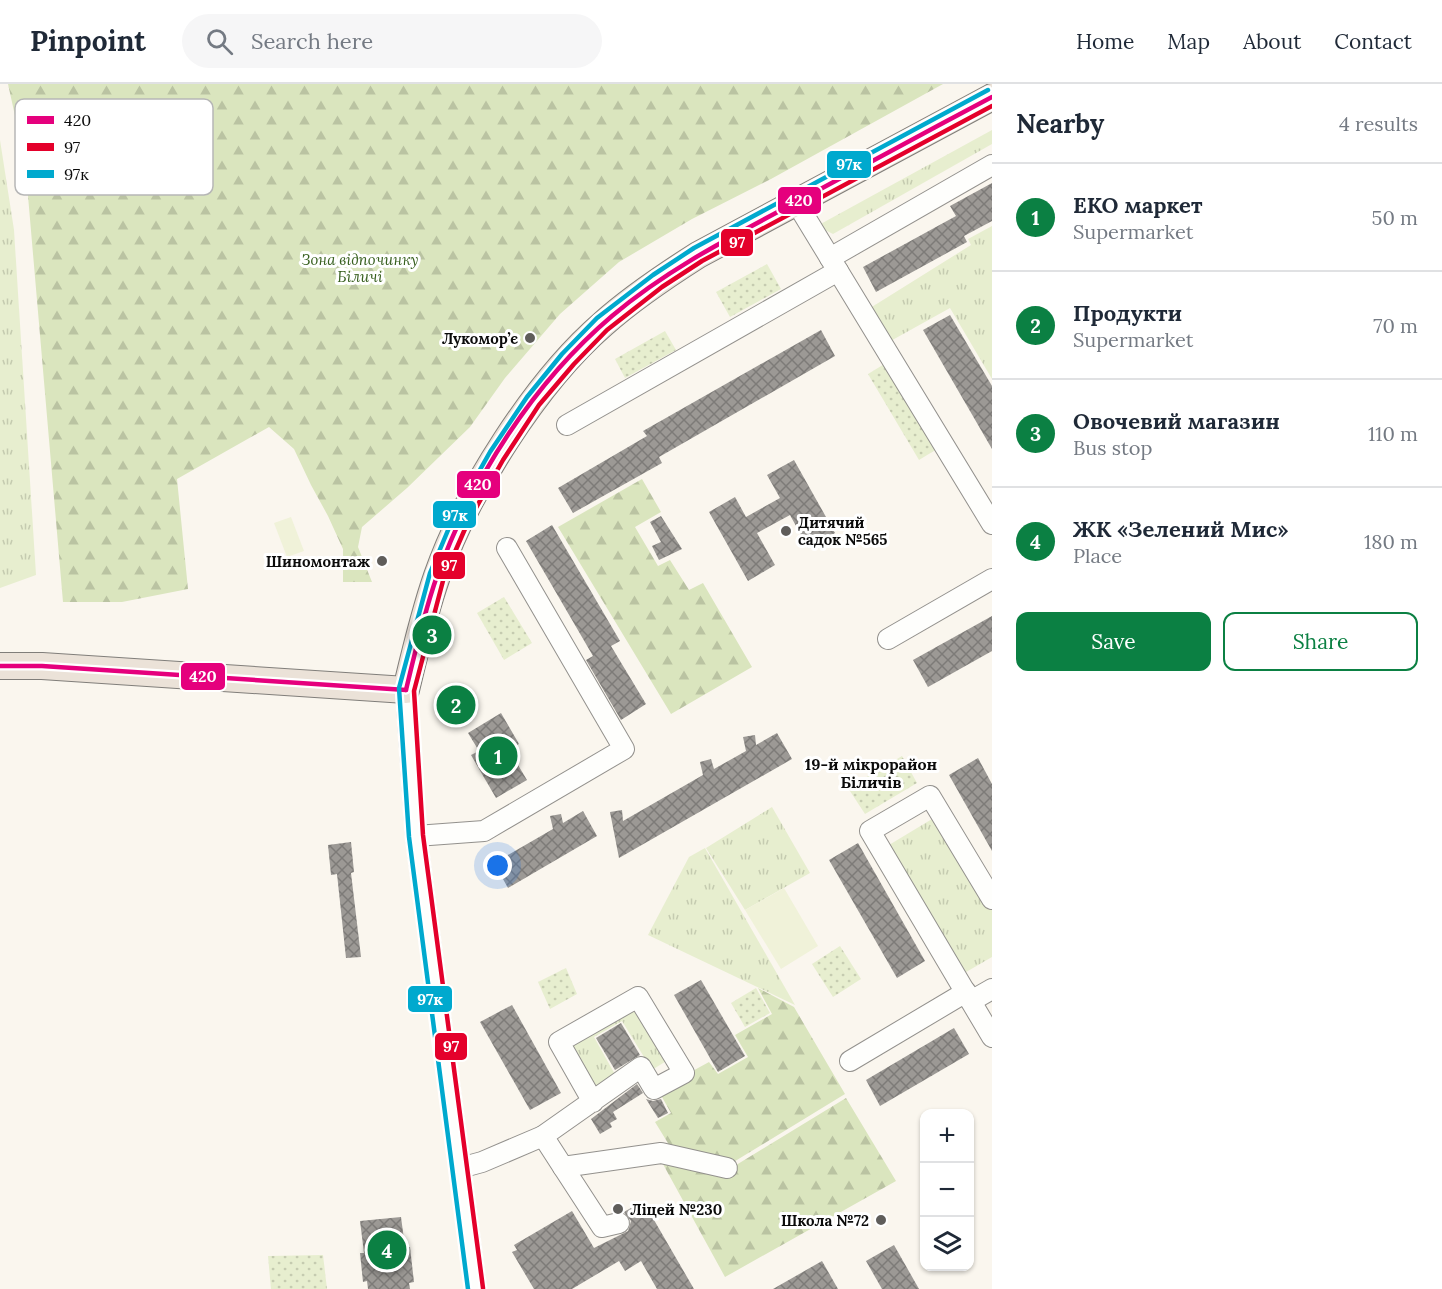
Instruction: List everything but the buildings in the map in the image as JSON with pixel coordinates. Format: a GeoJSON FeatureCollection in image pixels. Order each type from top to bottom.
{"type":"FeatureCollection","features":[{"type":"Feature","properties":{"kind":"main road"},"geometry":{"type":"LineString","coordinates":[[0,666],[42,666],[406,690],[437,575],[461,519],[497,456],[541,392],[568,359],[602,324],[658,281],[698,255],[992,97]]}},
{"type":"Feature","properties":{"kind":"street"},"geometry":{"type":"LineString","coordinates":[[567,425],[834,265],[992,165]]}},
{"type":"Feature","properties":{"kind":"street"},"geometry":{"type":"LineString","coordinates":[[796,202],[992,524]]}},
{"type":"Feature","properties":{"kind":"street"},"geometry":{"type":"LineString","coordinates":[[416,836],[484,831],[624,749],[507,548]]}},
{"type":"Feature","properties":{"kind":"street"},"geometry":{"type":"LineString","coordinates":[[888,639],[992,579]]}},
{"type":"Feature","properties":{"kind":"street"},"geometry":{"type":"LineString","coordinates":[[406,690],[416,836],[476,1289]]}},
{"type":"Feature","properties":{"kind":"street"},"geometry":{"type":"LineString","coordinates":[[992,899],[930,796],[870,831],[992,1037]]}},
{"type":"Feature","properties":{"kind":"street"},"geometry":{"type":"LineString","coordinates":[[850,1061],[968,996],[992,989]]}},
{"type":"Feature","properties":{"kind":"street"},"geometry":{"type":"LineString","coordinates":[[460,1168],[482,1162],[543,1136],[593,1102],[641,1067],[654,1089],[684,1073],[638,997],[559,1042],[593,1102]]}},
{"type":"Feature","properties":{"kind":"street"},"geometry":{"type":"LineString","coordinates":[[543,1136],[602,1227],[619,1223]]}},
{"type":"Feature","properties":{"kind":"street"},"geometry":{"type":"LineString","coordinates":[[563,1167],[661,1153],[728,1168]]}},
{"type":"Feature","properties":{"kind":"green space","name":"Зона відпочинку Біличі"},"geometry":{"type":"Polygon","coordinates":[[[8,84],[943,84],[771,179],[692,219],[619,262],[560,314],[505,378],[470,427],[407,488],[362,527],[358,547],[372,582],[343,582],[343,549],[328,516],[294,449],[269,427],[177,479],[188,589],[122,602],[63,602],[28,195],[213,195],[213,99],[15,99],[15,116],[8,84]]]}},
{"type":"Feature","properties":{"kind":"green space"},"geometry":{"type":"Polygon","coordinates":[[[992,130],[992,144],[833,234],[817,226],[992,130]]]}},
{"type":"Feature","properties":{"kind":"green space"},"geometry":{"type":"Polygon","coordinates":[[[0,140],[14,230],[36,575],[0,588],[0,140]]]}},
{"type":"Feature","properties":{"kind":"green space"},"geometry":{"type":"Polygon","coordinates":[[[992,226],[992,379],[950,308],[887,343],[867,310],[971,245],[968,239],[992,226]]]}},
{"type":"Feature","properties":{"kind":"green space"},"geometry":{"type":"Polygon","coordinates":[[[767,264],[781,289],[730,317],[716,292],[767,264]]]}},
{"type":"Feature","properties":{"kind":"green space"},"geometry":{"type":"Polygon","coordinates":[[[665,331],[676,350],[625,378],[615,359],[665,331]]]}},
{"type":"Feature","properties":{"kind":"green space"},"geometry":{"type":"Polygon","coordinates":[[[891,360],[942,446],[919,460],[868,374],[891,360]]]}},
{"type":"Feature","properties":{"kind":"green space"},"geometry":{"type":"Polygon","coordinates":[[[642,479],[661,512],[635,527],[658,566],[670,560],[689,590],[703,583],[752,667],[671,714],[558,527],[642,479]]]}},
{"type":"Feature","properties":{"kind":"green space"},"geometry":{"type":"Polygon","coordinates":[[[291,517],[304,551],[287,557],[274,523],[291,517]]]}},
{"type":"Feature","properties":{"kind":"green space"},"geometry":{"type":"Polygon","coordinates":[[[504,597],[532,643],[504,660],[477,613],[504,597]]]}},
{"type":"Feature","properties":{"kind":"green space"},"geometry":{"type":"Polygon","coordinates":[[[902,756],[917,783],[865,814],[848,788],[902,756]]]}},
{"type":"Feature","properties":{"kind":"green space"},"geometry":{"type":"Polygon","coordinates":[[[772,807],[810,873],[745,910],[706,848],[772,807]]]}},
{"type":"Feature","properties":{"kind":"green space"},"geometry":{"type":"Polygon","coordinates":[[[937,816],[992,907],[992,957],[961,975],[884,848],[937,816]]]}},
{"type":"Feature","properties":{"kind":"green space"},"geometry":{"type":"Polygon","coordinates":[[[705,848],[795,1005],[648,935],[689,857],[705,848]]]}},
{"type":"Feature","properties":{"kind":"green space"},"geometry":{"type":"Polygon","coordinates":[[[784,888],[818,946],[781,969],[745,910],[784,888]]]}},
{"type":"Feature","properties":{"kind":"green space"},"geometry":{"type":"Polygon","coordinates":[[[840,946],[861,979],[833,997],[812,964],[840,946]]]}},
{"type":"Feature","properties":{"kind":"green space"},"geometry":{"type":"Polygon","coordinates":[[[566,968],[577,994],[550,1009],[538,982],[566,968]]]}},
{"type":"Feature","properties":{"kind":"green space"},"geometry":{"type":"Polygon","coordinates":[[[756,988],[770,1013],[745,1027],[731,1003],[756,988]]]}},
{"type":"Feature","properties":{"kind":"green space"},"geometry":{"type":"Polygon","coordinates":[[[758,988],[794,1007],[845,1094],[727,1166],[674,1153],[655,1122],[671,1113],[658,1090],[709,1062],[718,1074],[748,1057],[735,1035],[772,1014],[758,988]]]}},
{"type":"Feature","properties":{"kind":"green space"},"geometry":{"type":"Polygon","coordinates":[[[637,1000],[671,1058],[652,1070],[622,1021],[594,1037],[617,1078],[590,1093],[561,1043],[637,1000]]]}},
{"type":"Feature","properties":{"kind":"green space"},"geometry":{"type":"Polygon","coordinates":[[[846,1098],[896,1181],[725,1277],[658,1155],[728,1170],[846,1098]]]}},
{"type":"Feature","properties":{"kind":"green space"},"geometry":{"type":"Polygon","coordinates":[[[323,1255],[327,1289],[271,1289],[268,1256],[323,1255]]]}},
{"type":"Feature","properties":{"kind":"transit line","name":"97к"},"geometry":{"type":"LineString","coordinates":[[468,1289],[409,837],[399,688],[430,573],[454,516],[490,452],[527,397],[562,354],[597,318],[653,275],[694,248],[988,90]]}},
{"type":"Feature","properties":{"kind":"transit line","name":"420"},"geometry":{"type":"LineString","coordinates":[[406,690],[432,590],[468,504],[487,469],[531,402],[583,342],[653,284],[697,256],[992,97]]}},
{"type":"Feature","properties":{"kind":"transit line","name":"97"},"geometry":{"type":"LineString","coordinates":[[483,1288],[423,835],[414,691],[444,577],[468,522],[503,460],[539,405],[607,330],[662,287],[702,261],[992,106]]}},
{"type":"Feature","properties":{"kind":"transit line","name":"420"},"geometry":{"type":"LineString","coordinates":[[0,666],[42,666],[406,690]]}},
{"type":"Feature","properties":{"kind":"place","name":"Лукомор’є"},"geometry":{"type":"Point","coordinates":[530,338]}},
{"type":"Feature","properties":{"kind":"place","name":"Дитячий садок №565"},"geometry":{"type":"Point","coordinates":[786,531]}},
{"type":"Feature","properties":{"kind":"place","name":"Шиномонтаж"},"geometry":{"type":"Point","coordinates":[382,561]}},
{"type":"Feature","properties":{"kind":"place","name":"Овочевий магазин"},"geometry":{"type":"Point","coordinates":[432,635]}},
{"type":"Feature","properties":{"kind":"place","name":"Продукти"},"geometry":{"type":"Point","coordinates":[456,705]}},
{"type":"Feature","properties":{"kind":"place","name":"ЕКО маркет"},"geometry":{"type":"Point","coordinates":[498,756]}},
{"type":"Feature","properties":{"kind":"place","name":"Ліцей №230"},"geometry":{"type":"Point","coordinates":[618,1209]}},
{"type":"Feature","properties":{"kind":"place","name":"Школа №72"},"geometry":{"type":"Point","coordinates":[881,1220]}},
{"type":"Feature","properties":{"kind":"place","name":"ЖК «Зелений Мис»"},"geometry":{"type":"Point","coordinates":[387,1250]}},
{"type":"Feature","properties":{"kind":"district","name":"19-й мікрорайон Біличів"},"geometry":{"type":"Point","coordinates":[871,773]}}]}
